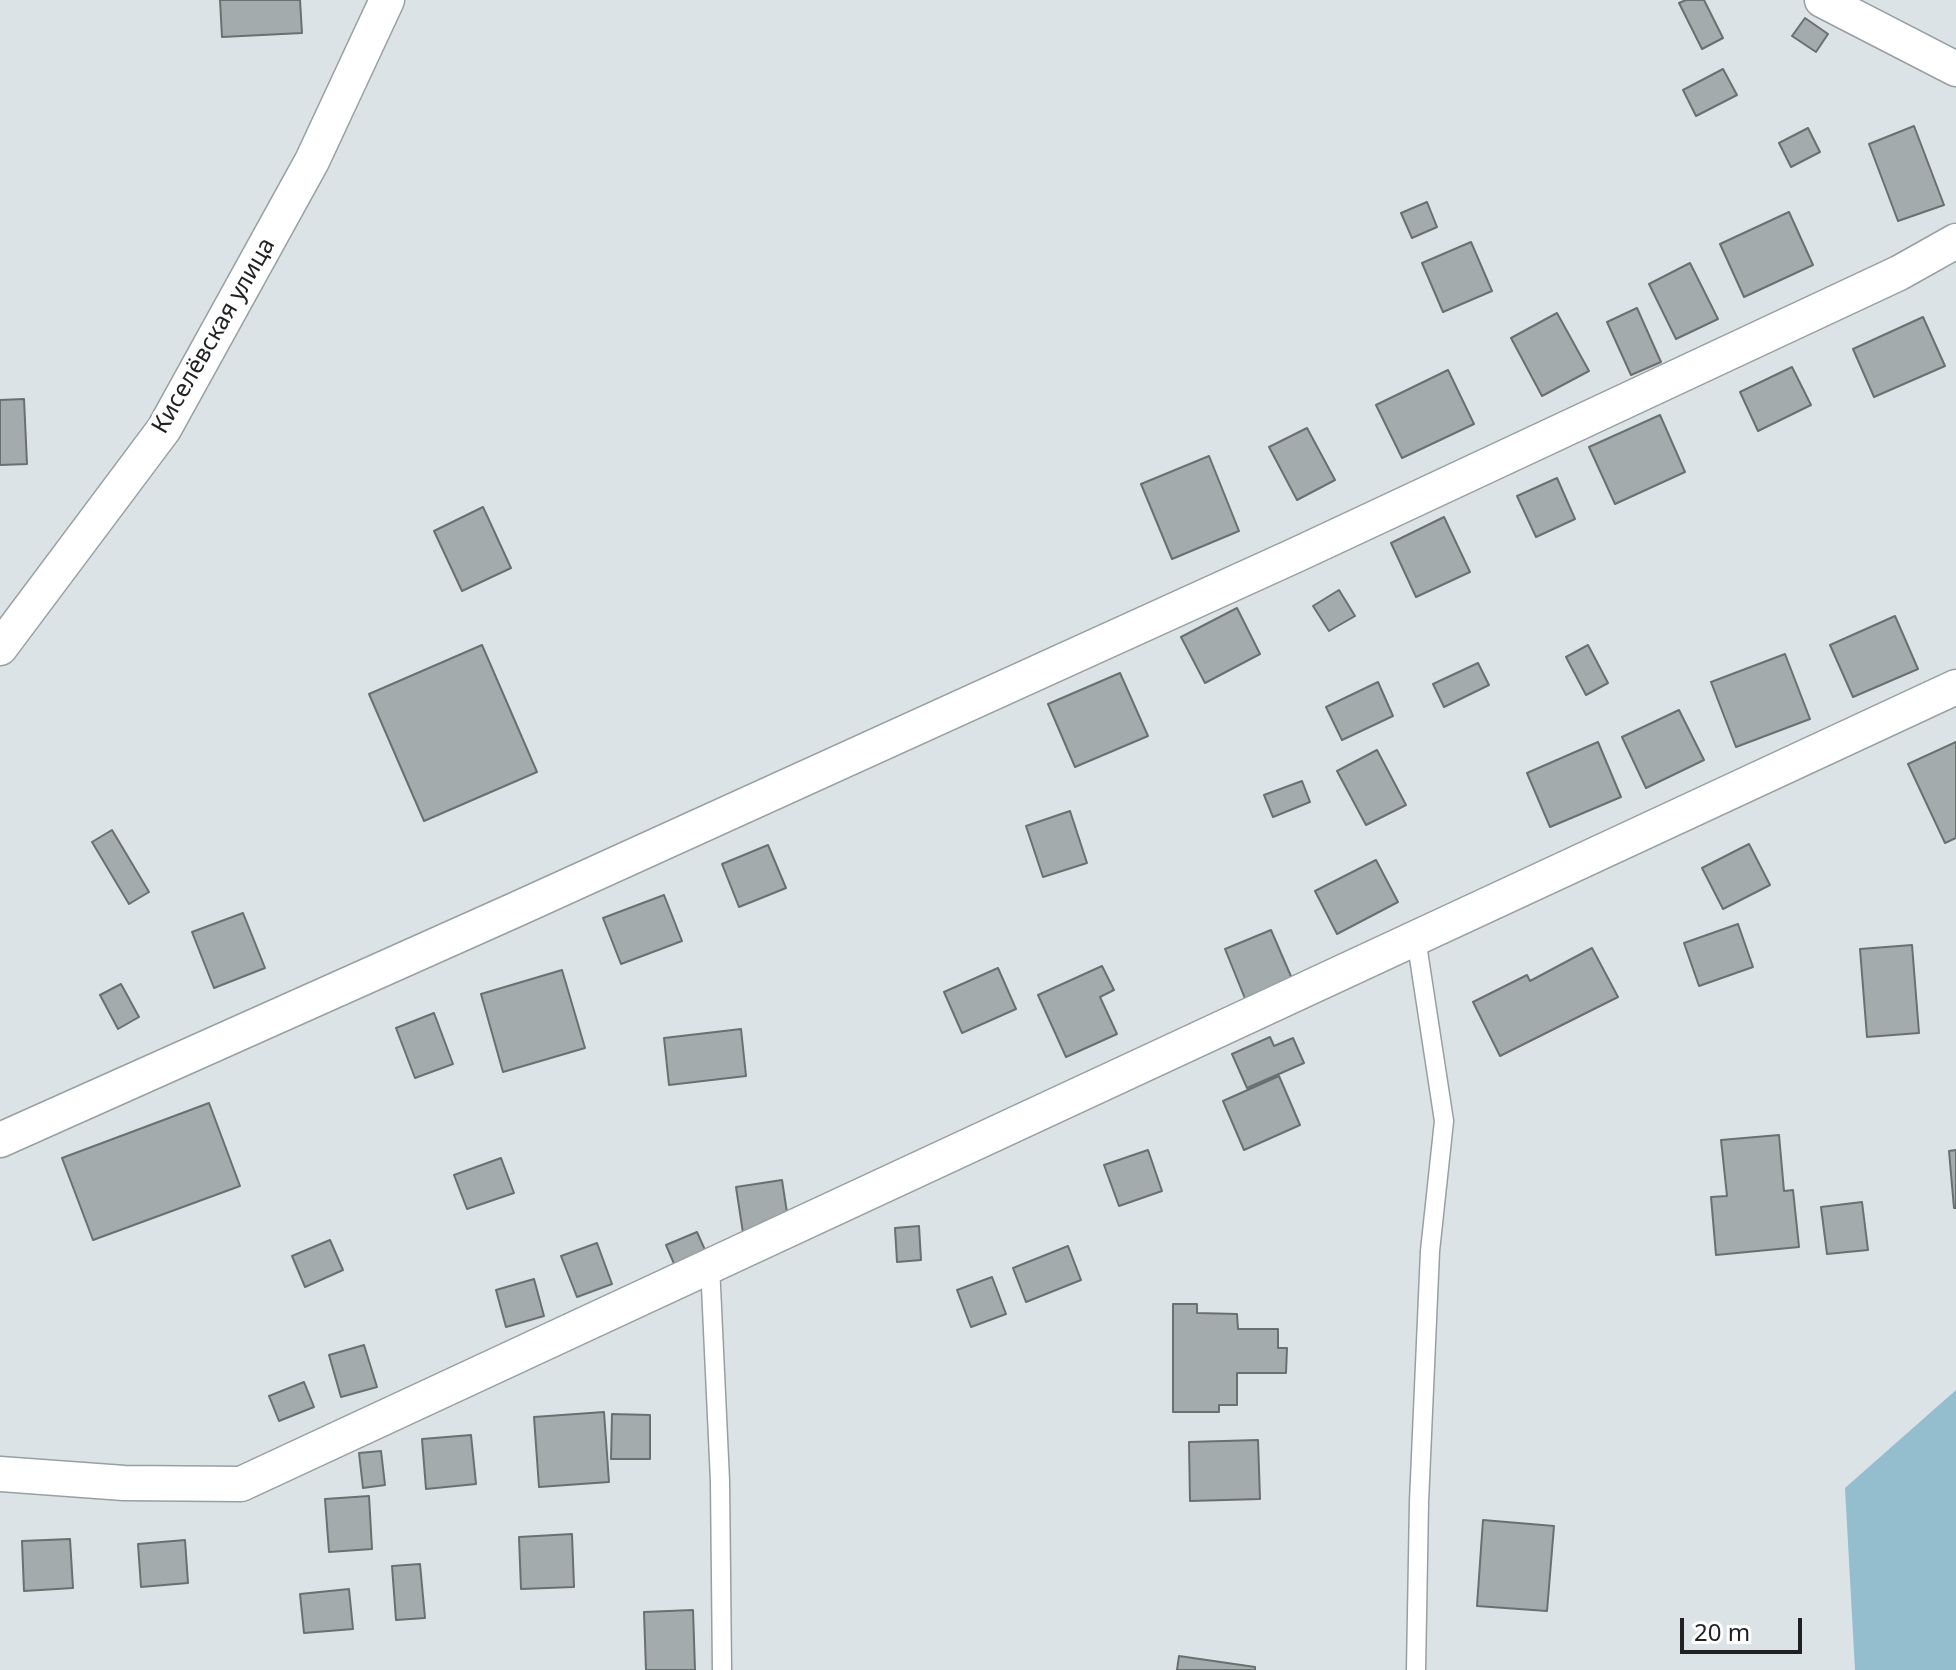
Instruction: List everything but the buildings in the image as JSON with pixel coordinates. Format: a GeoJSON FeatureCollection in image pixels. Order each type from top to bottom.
{"type":"FeatureCollection","features":[{"type":"Feature","properties":{"kind":"street","name":"Киселёвская улица"},"geometry":{"type":"LineString","coordinates":[[0,648],[164,429],[312,161],[387,0]]}},
{"type":"Feature","properties":{"kind":"street"},"geometry":{"type":"LineString","coordinates":[[1822,0],[1956,69]]}},
{"type":"Feature","properties":{"kind":"street"},"geometry":{"type":"LineString","coordinates":[[0,1140],[532,903],[1296,555],[1899,273],[1956,241]]}},
{"type":"Feature","properties":{"kind":"street"},"geometry":{"type":"LineString","coordinates":[[0,1474],[124,1483],[241,1484],[1956,687]]}},
{"type":"Feature","properties":{"kind":"lane"},"geometry":{"type":"LineString","coordinates":[[1416,938],[1444,1121],[1430,1267],[1419,1502],[1416,1670]]}},
{"type":"Feature","properties":{"kind":"lane"},"geometry":{"type":"LineString","coordinates":[[710,1265],[720,1481],[722,1670]]}},
{"type":"Feature","properties":{"kind":"shaded area"},"geometry":{"type":"Polygon","coordinates":[[[1956,1390],[1956,1670],[1855,1670],[1845,1488],[1956,1390]]]}}]}
